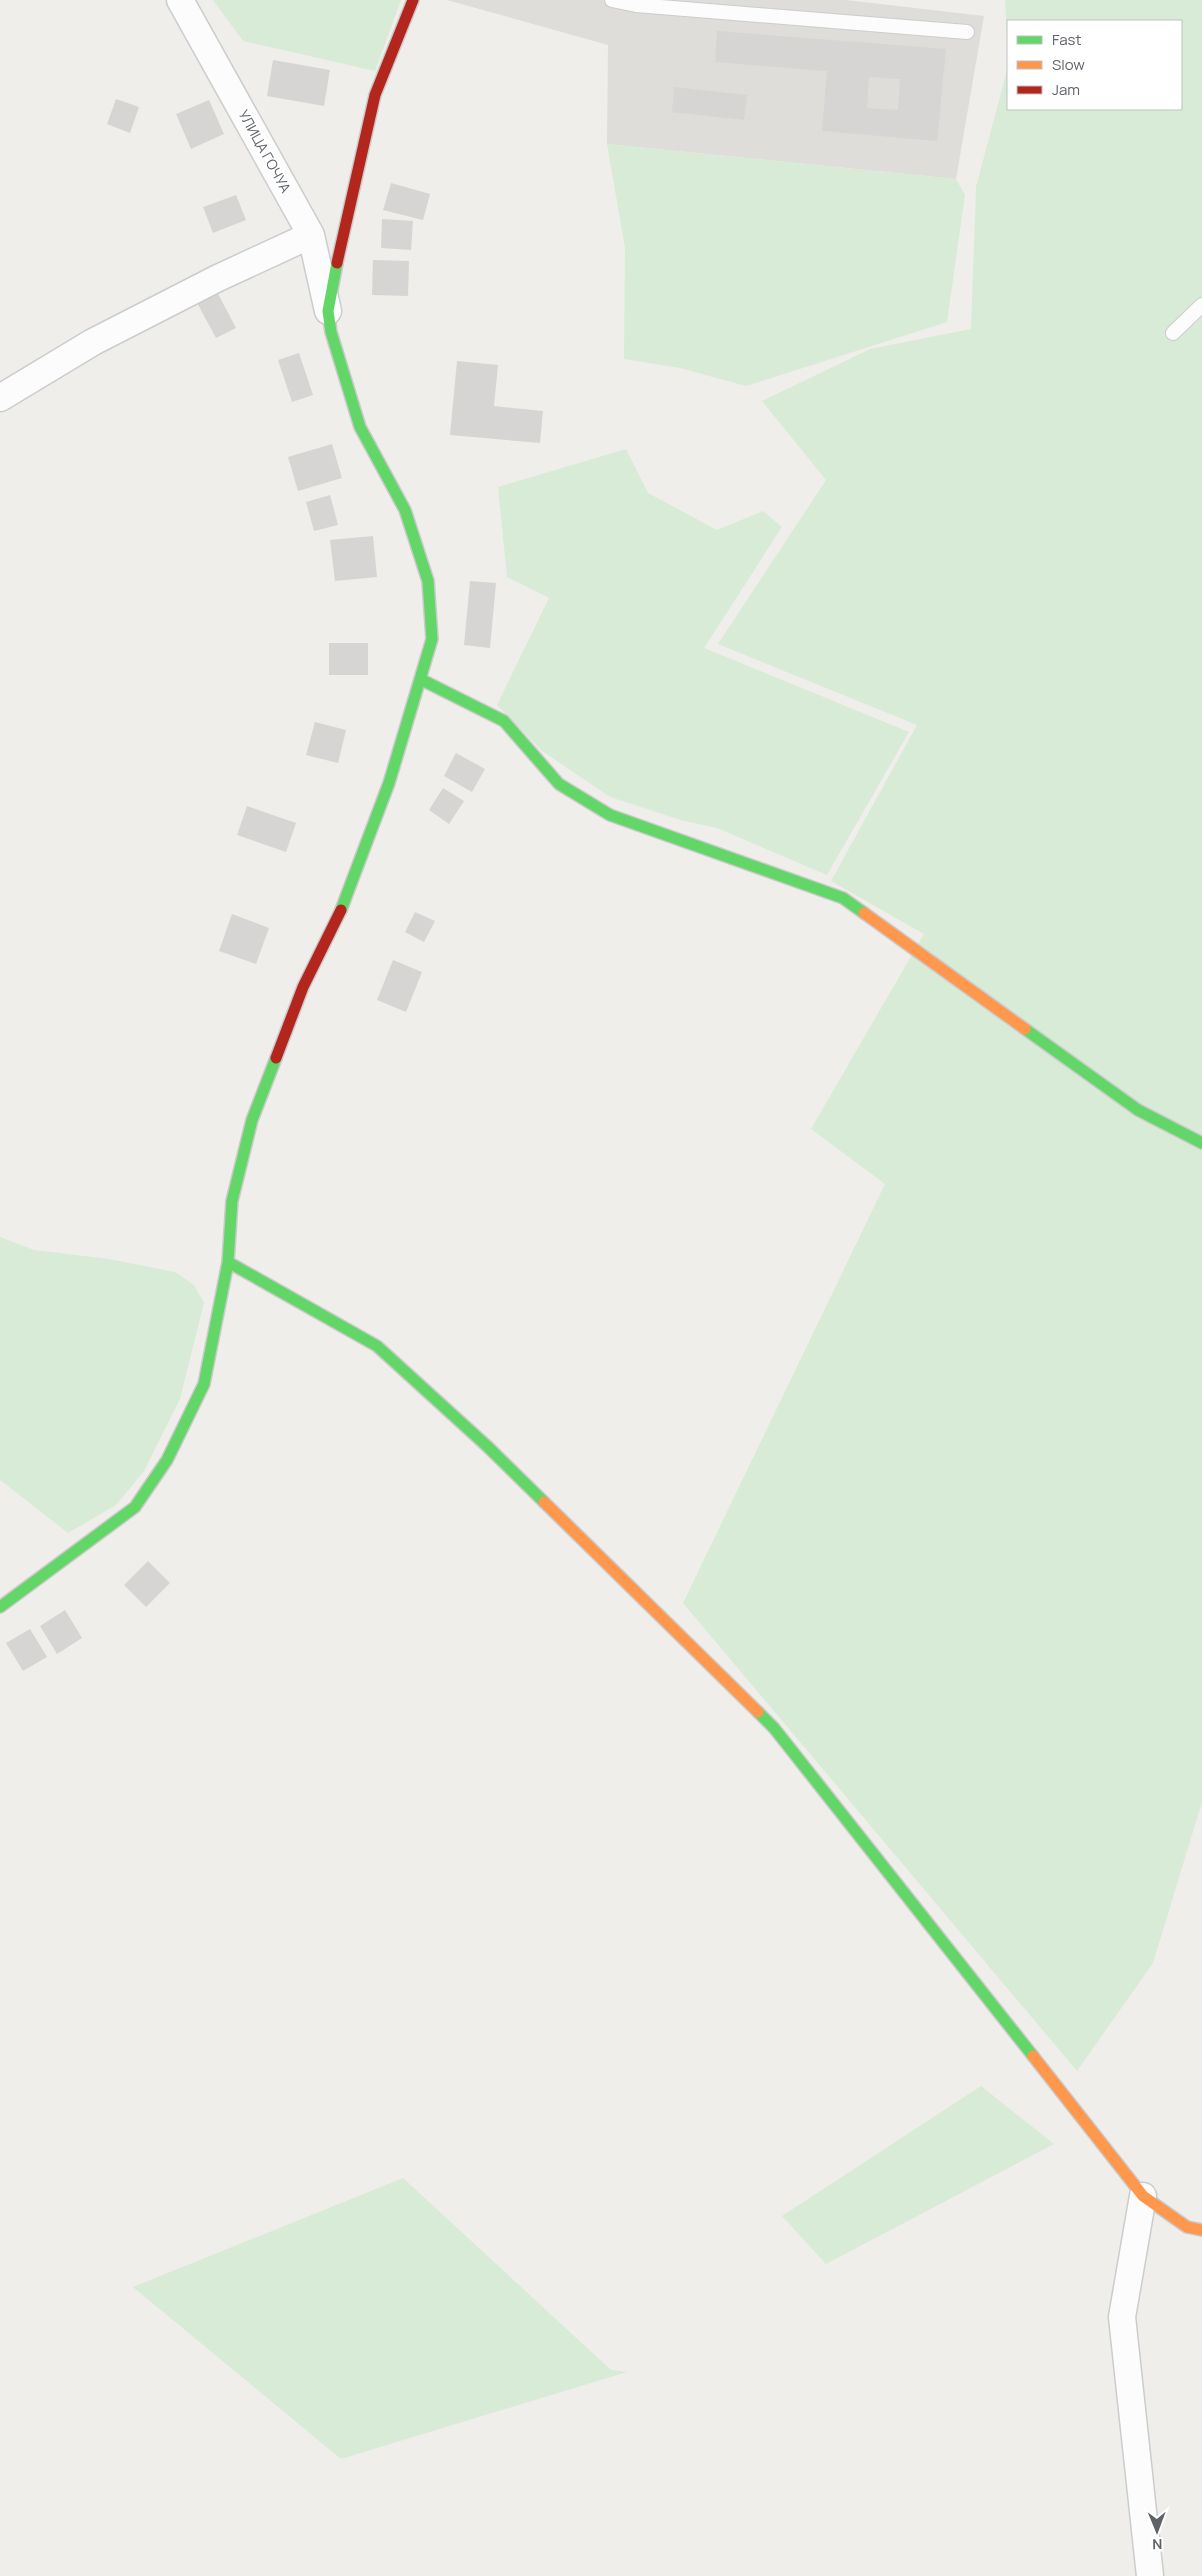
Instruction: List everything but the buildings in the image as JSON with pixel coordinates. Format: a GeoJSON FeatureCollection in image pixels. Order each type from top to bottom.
{"type":"FeatureCollection","features":[{"type":"Feature","properties":{"kind":"street","name":"УЛИЦА ГОЧУА"},"geometry":{"type":"LineString","coordinates":[[180,0],[311,235],[328,311]]}},
{"type":"Feature","properties":{"kind":"street"},"geometry":{"type":"LineString","coordinates":[[0,1607],[134,1507],[167,1460],[204,1384],[228,1262],[232,1201],[252,1120],[303,987],[338,918],[389,783],[432,639],[428,581],[405,510],[360,427],[332,332],[328,311],[347,211],[376,95],[412,0]]}},
{"type":"Feature","properties":{"kind":"street"},"geometry":{"type":"LineString","coordinates":[[0,398],[93,342],[218,278],[311,235]]}},
{"type":"Feature","properties":{"kind":"street"},"geometry":{"type":"LineString","coordinates":[[420,679],[504,721],[559,784],[610,814],[843,898],[1138,1110],[1200,1143]]}},
{"type":"Feature","properties":{"kind":"street"},"geometry":{"type":"LineString","coordinates":[[228,1262],[377,1346],[488,1447],[774,1728],[1143,2196],[1186,2227],[1202,2230]]}},
{"type":"Feature","properties":{"kind":"street"},"geometry":{"type":"LineString","coordinates":[[1143,2196],[1122,2317],[1150,2576]]}},
{"type":"Feature","properties":{"kind":"lane"},"geometry":{"type":"LineString","coordinates":[[612,0],[636,5],[967,32]]}},
{"type":"Feature","properties":{"kind":"lane"},"geometry":{"type":"LineString","coordinates":[[1173,334],[1202,305]]}},
{"type":"Feature","properties":{"kind":"shaded area"},"geometry":{"type":"Polygon","coordinates":[[[447,0],[846,0],[984,16],[956,179],[607,144],[608,45],[447,0]]]}},
{"type":"Feature","properties":{"kind":"green space"},"geometry":{"type":"Polygon","coordinates":[[[213,0],[401,0],[375,71],[243,41],[213,0]]]}},
{"type":"Feature","properties":{"kind":"green space"},"geometry":{"type":"Polygon","coordinates":[[[1005,0],[1202,0],[1202,1802],[1153,1963],[1077,2071],[683,1603],[885,1184],[811,1129],[924,934],[831,881],[917,725],[718,644],[826,480],[762,401],[870,349],[971,329],[976,187],[1007,71],[1007,110],[1182,110],[1182,20],[1007,20],[1007,41],[1005,0]]]}},
{"type":"Feature","properties":{"kind":"green space"},"geometry":{"type":"Polygon","coordinates":[[[607,144],[956,179],[965,195],[947,322],[746,386],[680,368],[624,359],[625,248],[607,144]]]}},
{"type":"Feature","properties":{"kind":"green space"},"geometry":{"type":"Polygon","coordinates":[[[626,449],[648,493],[717,530],[763,511],[782,527],[704,648],[909,732],[827,875],[717,828],[681,820],[610,797],[542,751],[497,705],[549,598],[507,577],[498,487],[626,449]]]}},
{"type":"Feature","properties":{"kind":"green space"},"geometry":{"type":"Polygon","coordinates":[[[0,1237],[34,1250],[109,1259],[175,1272],[194,1285],[204,1303],[180,1399],[144,1471],[116,1505],[68,1533],[0,1480],[0,1237]]]}},
{"type":"Feature","properties":{"kind":"green space"},"geometry":{"type":"Polygon","coordinates":[[[981,2086],[1054,2144],[826,2264],[782,2216],[981,2086]]]}},
{"type":"Feature","properties":{"kind":"green space"},"geometry":{"type":"Polygon","coordinates":[[[403,2178],[611,2370],[627,2372],[341,2459],[133,2287],[403,2178]]]}},
{"type":"Feature","properties":{"kind":"traffic: fast"},"geometry":{"type":"LineString","coordinates":[[337,263],[328,311],[331,332],[360,427],[405,510],[428,581],[432,639],[389,783],[341,910]]}},
{"type":"Feature","properties":{"kind":"traffic: fast"},"geometry":{"type":"LineString","coordinates":[[420,679],[504,721],[559,784],[610,815],[843,898],[864,913]]}},
{"type":"Feature","properties":{"kind":"traffic: fast"},"geometry":{"type":"LineString","coordinates":[[1025,1029],[1138,1110],[1202,1143]]}},
{"type":"Feature","properties":{"kind":"traffic: fast"},"geometry":{"type":"LineString","coordinates":[[0,1607],[135,1507],[167,1460],[204,1384],[228,1262],[232,1201],[252,1120],[276,1058]]}},
{"type":"Feature","properties":{"kind":"traffic: fast"},"geometry":{"type":"LineString","coordinates":[[228,1262],[377,1346],[488,1447],[544,1502]]}},
{"type":"Feature","properties":{"kind":"traffic: fast"},"geometry":{"type":"LineString","coordinates":[[758,1712],[774,1728],[1033,2056]]}},
{"type":"Feature","properties":{"kind":"traffic: slow"},"geometry":{"type":"LineString","coordinates":[[864,913],[1025,1029]]}},
{"type":"Feature","properties":{"kind":"traffic: slow"},"geometry":{"type":"LineString","coordinates":[[544,1502],[758,1712]]}},
{"type":"Feature","properties":{"kind":"traffic: slow"},"geometry":{"type":"LineString","coordinates":[[1033,2056],[1143,2196],[1187,2227],[1202,2230]]}},
{"type":"Feature","properties":{"kind":"traffic: jam"},"geometry":{"type":"LineString","coordinates":[[337,263],[375,95],[413,0]]}},
{"type":"Feature","properties":{"kind":"traffic: jam"},"geometry":{"type":"LineString","coordinates":[[276,1058],[303,987],[341,910]]}}]}
